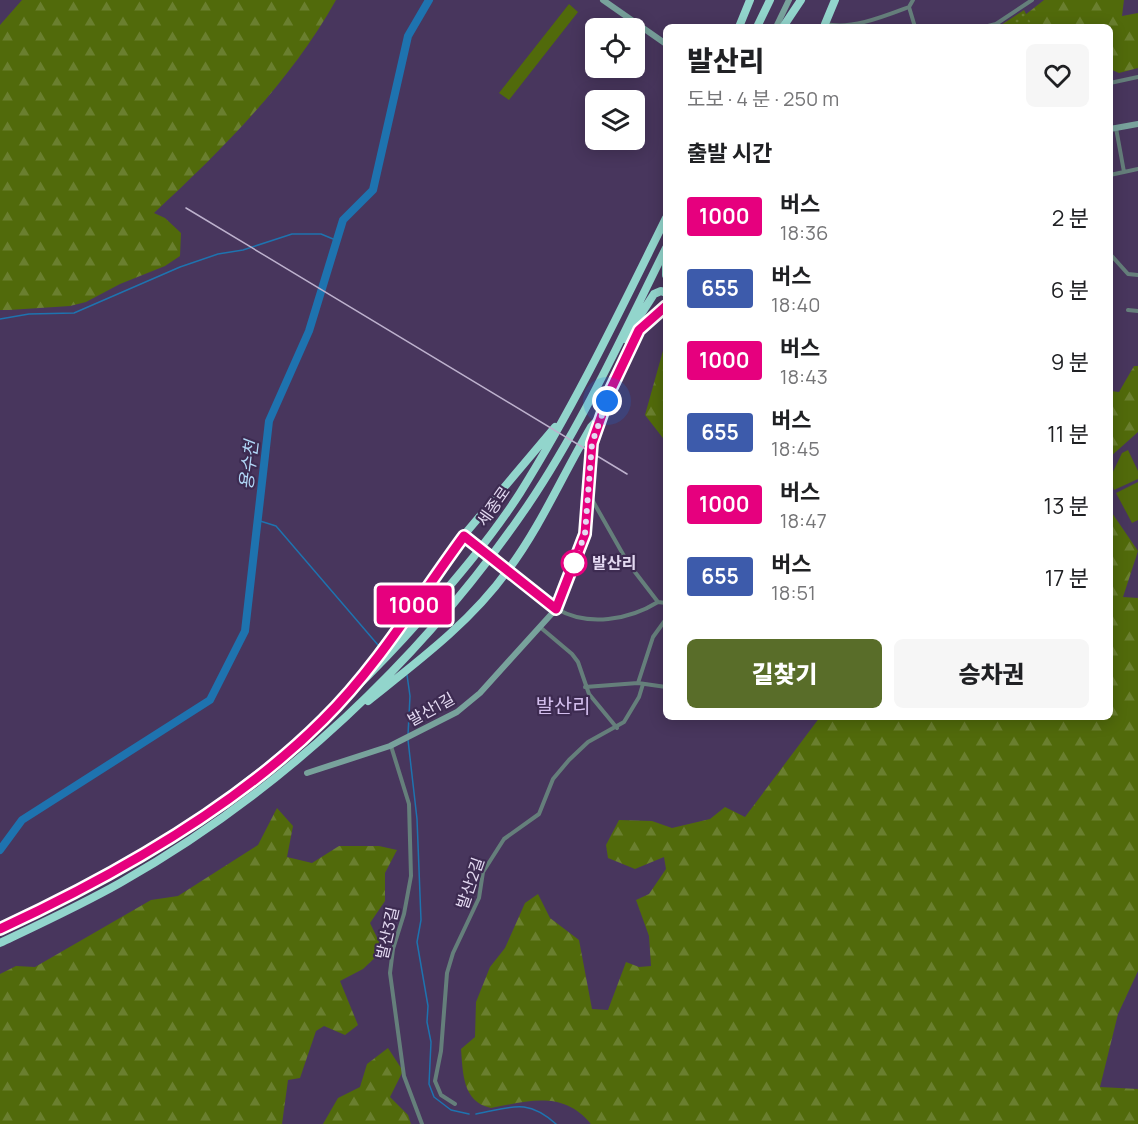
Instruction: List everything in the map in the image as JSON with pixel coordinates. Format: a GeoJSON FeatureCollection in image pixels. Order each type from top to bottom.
{"type":"FeatureCollection","features":[{"type":"Feature","properties":{"kind":"highway"},"geometry":{"type":"LineString","coordinates":[[740,24],[750,0]]}},
{"type":"Feature","properties":{"kind":"highway"},"geometry":{"type":"LineString","coordinates":[[759,24],[771,0]]}},
{"type":"Feature","properties":{"kind":"highway"},"geometry":{"type":"LineString","coordinates":[[785,24],[801,0]]}},
{"type":"Feature","properties":{"kind":"highway"},"geometry":{"type":"LineString","coordinates":[[825,24],[835,0]]}},
{"type":"Feature","properties":{"kind":"highway","name":"세종로"},"geometry":{"type":"LineString","coordinates":[[0,929],[57,903],[145,855],[246,784],[323,720],[374,665],[404,639],[487,539],[518,495],[567,412],[663,224]]}},
{"type":"Feature","properties":{"kind":"highway","name":"세종로"},"geometry":{"type":"LineString","coordinates":[[0,943],[79,905],[155,862],[251,795],[332,730],[390,679],[484,564],[528,505],[567,441],[663,254]]}},
{"type":"Feature","properties":{"kind":"highway"},"geometry":{"type":"LineString","coordinates":[[607,365],[651,297],[657,291],[663,292]]}},
{"type":"Feature","properties":{"kind":"highway"},"geometry":{"type":"LineString","coordinates":[[374,665],[396,630],[464,536],[567,412]]}},
{"type":"Feature","properties":{"kind":"highway"},"geometry":{"type":"LineString","coordinates":[[390,679],[422,659],[470,613],[509,570],[591,427],[603,414]]}},
{"type":"Feature","properties":{"kind":"street"},"geometry":{"type":"LineString","coordinates":[[603,0],[663,42]]}},
{"type":"Feature","properties":{"kind":"street"},"geometry":{"type":"LineString","coordinates":[[777,24],[789,0]]}},
{"type":"Feature","properties":{"kind":"street"},"geometry":{"type":"LineString","coordinates":[[846,24],[868,20],[909,7],[913,0]]}},
{"type":"Feature","properties":{"kind":"street"},"geometry":{"type":"LineString","coordinates":[[996,24],[1032,0]]}},
{"type":"Feature","properties":{"kind":"street"},"geometry":{"type":"LineString","coordinates":[[909,7],[914,24]]}},
{"type":"Feature","properties":{"kind":"street"},"geometry":{"type":"LineString","coordinates":[[1113,82],[1138,77]]}},
{"type":"Feature","properties":{"kind":"street"},"geometry":{"type":"LineString","coordinates":[[1124,172],[1113,129],[1138,124]]}},
{"type":"Feature","properties":{"kind":"street"},"geometry":{"type":"LineString","coordinates":[[1113,174],[1138,169]]}},
{"type":"Feature","properties":{"kind":"street"},"geometry":{"type":"LineString","coordinates":[[1113,257],[1128,274],[1138,275]]}},
{"type":"Feature","properties":{"kind":"street","name":"발산1길"},"geometry":{"type":"LineString","coordinates":[[307,773],[390,746],[450,716],[469,702],[556,609],[585,534],[590,495],[592,443],[630,345],[647,320],[663,310]]}},
{"type":"Feature","properties":{"kind":"street"},"geometry":{"type":"LineString","coordinates":[[1128,310],[1138,311]]}},
{"type":"Feature","properties":{"kind":"street"},"geometry":{"type":"LineString","coordinates":[[590,495],[628,563],[658,602]]}},
{"type":"Feature","properties":{"kind":"street"},"geometry":{"type":"LineString","coordinates":[[464,536],[556,609],[587,619],[634,615],[658,602],[663,603]]}},
{"type":"Feature","properties":{"kind":"street","name":"발산2길"},"geometry":{"type":"LineString","coordinates":[[455,1104],[441,1095],[435,1081],[441,1051],[447,973],[453,953],[479,898],[483,872],[504,839],[538,814],[553,779],[569,760],[588,742],[616,728],[631,711],[653,637],[663,623]]}},
{"type":"Feature","properties":{"kind":"street"},"geometry":{"type":"LineString","coordinates":[[540,627],[572,654],[578,662],[585,687],[598,708],[616,728]]}},
{"type":"Feature","properties":{"kind":"street"},"geometry":{"type":"LineString","coordinates":[[585,687],[640,683],[663,687]]}},
{"type":"Feature","properties":{"kind":"street","name":"발산3길"},"geometry":{"type":"LineString","coordinates":[[390,746],[409,804],[411,876],[404,914],[393,949],[390,974],[404,1076],[422,1124]]}},
{"type":"Feature","properties":{"kind":"green space"},"geometry":{"type":"Polygon","coordinates":[[[22,0],[336,0],[298,59],[254,113],[154,213],[165,218],[181,233],[180,256],[165,266],[120,284],[86,302],[70,306],[0,310],[0,25],[22,0]]]}},
{"type":"Feature","properties":{"kind":"green space"},"geometry":{"type":"Polygon","coordinates":[[[1044,0],[1124,0],[1122,16],[1138,13],[1138,68],[1119,73],[1113,70],[1113,24],[1018,24],[1016,22],[1044,0]]]}},
{"type":"Feature","properties":{"kind":"green space"},"geometry":{"type":"Polygon","coordinates":[[[569,4],[578,12],[509,100],[499,93],[569,4]]]}},
{"type":"Feature","properties":{"kind":"green space"},"geometry":{"type":"Polygon","coordinates":[[[1024,10],[1031,24],[1003,24],[1024,10]]]}},
{"type":"Feature","properties":{"kind":"green space"},"geometry":{"type":"Polygon","coordinates":[[[663,351],[663,438],[645,415],[663,351]]]}},
{"type":"Feature","properties":{"kind":"green space"},"geometry":{"type":"Polygon","coordinates":[[[1134,366],[1138,366],[1138,432],[1113,454],[1113,391],[1119,392],[1134,366]]]}},
{"type":"Feature","properties":{"kind":"green space"},"geometry":{"type":"Polygon","coordinates":[[[1128,450],[1138,471],[1138,479],[1114,490],[1113,472],[1122,453],[1128,450]]]}},
{"type":"Feature","properties":{"kind":"green space"},"geometry":{"type":"Polygon","coordinates":[[[1138,482],[1138,520],[1132,523],[1116,493],[1138,482]]]}},
{"type":"Feature","properties":{"kind":"green space"},"geometry":{"type":"Polygon","coordinates":[[[1113,514],[1138,551],[1123,597],[1138,598],[1138,971],[1118,1014],[1100,1087],[1138,1089],[1138,1124],[591,1124],[580,1113],[557,1102],[532,1101],[491,1108],[481,1105],[474,1099],[466,1085],[461,1049],[475,1037],[476,1002],[490,967],[505,948],[525,903],[538,894],[550,918],[579,940],[592,1009],[608,1010],[626,962],[639,967],[651,966],[649,936],[636,900],[649,894],[666,869],[664,857],[635,869],[608,858],[606,845],[619,820],[652,821],[672,828],[710,819],[725,807],[745,817],[818,720],[1113,720],[1113,514]]]}},
{"type":"Feature","properties":{"kind":"green space"},"geometry":{"type":"Polygon","coordinates":[[[277,808],[293,826],[287,857],[312,863],[339,846],[379,846],[397,850],[385,873],[385,901],[370,923],[383,950],[363,969],[340,981],[358,1025],[345,1035],[324,1026],[316,1031],[300,1078],[288,1080],[282,1124],[0,1124],[0,974],[16,966],[35,967],[151,900],[178,896],[258,845],[277,808]]]}},
{"type":"Feature","properties":{"kind":"green space"},"geometry":{"type":"Polygon","coordinates":[[[388,1048],[403,1071],[390,1097],[408,1115],[411,1124],[323,1124],[338,1098],[360,1087],[367,1064],[388,1048]]]}},
{"type":"Feature","properties":{"kind":"waterway","name":"용수천"},"geometry":{"type":"LineString","coordinates":[[0,850],[22,820],[210,700],[245,631],[269,421],[309,331],[343,220],[373,190],[408,36],[429,0]]}},
{"type":"Feature","properties":{"kind":"waterway"},"geometry":{"type":"LineString","coordinates":[[0,319],[29,314],[74,313],[180,267],[292,234],[321,234],[338,241]]}},
{"type":"Feature","properties":{"kind":"waterway"},"geometry":{"type":"LineString","coordinates":[[257,520],[276,526],[378,645]]}},
{"type":"Feature","properties":{"kind":"waterway"},"geometry":{"type":"LineString","coordinates":[[407,675],[410,696],[408,735]]}},
{"type":"Feature","properties":{"kind":"waterway"},"geometry":{"type":"LineString","coordinates":[[408,740],[417,819],[421,920],[417,942],[428,1006],[427,1022],[431,1042],[429,1084],[434,1097],[451,1110],[469,1114]]}},
{"type":"Feature","properties":{"kind":"waterway"},"geometry":{"type":"LineString","coordinates":[[476,1114],[508,1107],[526,1107],[536,1110],[556,1124]]}},
{"type":"Feature","properties":{"kind":"railway"},"geometry":{"type":"LineString","coordinates":[[186,208],[627,474]]}},
{"type":"Feature","properties":{"kind":"bus line","name":"1000"},"geometry":{"type":"LineString","coordinates":[[0,929],[57,903],[145,855],[279,759],[323,720],[354,685],[464,536],[556,609],[585,534],[590,495],[589,474],[592,443],[611,389],[639,330],[647,320],[663,309]]}},
{"type":"Feature","properties":{"kind":"place","name":"발산리"},"geometry":{"type":"Point","coordinates":[574,563]}},
{"type":"Feature","properties":{"kind":"district","name":"발산리"},"geometry":{"type":"Point","coordinates":[563,705]}},
{"type":"Feature","properties":{"kind":"route"},"geometry":{"type":"LineString","coordinates":[[574,563],[585,534],[590,495],[589,474],[592,443],[607,401]]}}]}
